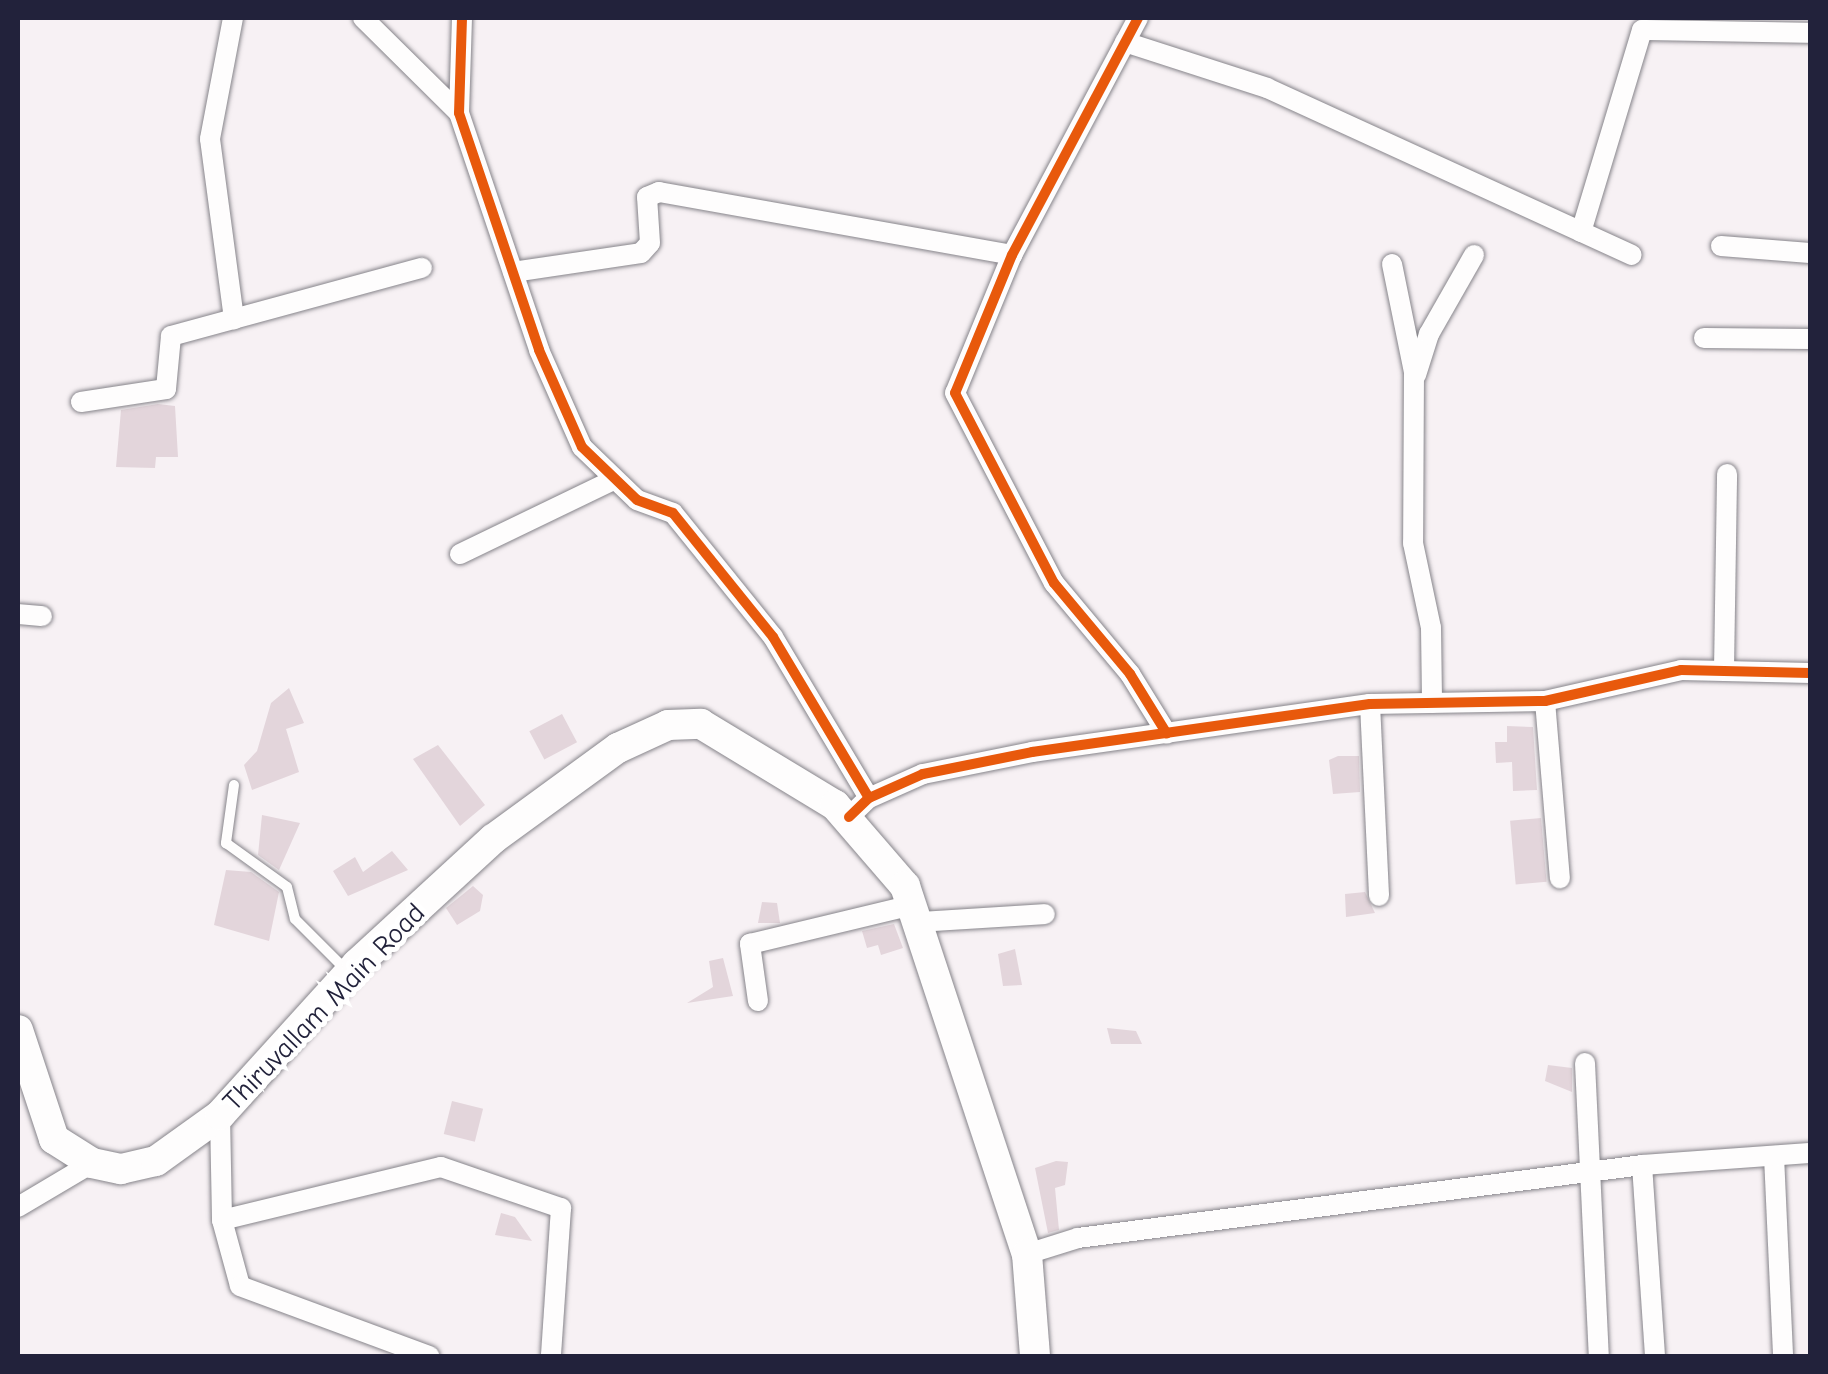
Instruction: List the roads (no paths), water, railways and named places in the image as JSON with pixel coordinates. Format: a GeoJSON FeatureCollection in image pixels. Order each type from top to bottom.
{"type":"FeatureCollection","features":[{"type":"Feature","properties":{"kind":"main road","name":"Thiruvallam Main Road"},"geometry":{"type":"LineString","coordinates":[[92,1164],[121,1169],[156,1161],[220,1114],[349,974],[493,839],[618,748],[685,721],[724,735],[859,807],[916,913],[1027,1254],[1035,1356]]}},
{"type":"Feature","properties":{"kind":"main road"},"geometry":{"type":"LineString","coordinates":[[18,1030],[54,1139],[92,1164]]}},
{"type":"Feature","properties":{"kind":"street"},"geometry":{"type":"LineString","coordinates":[[233,18],[210,139],[234,320]]}},
{"type":"Feature","properties":{"kind":"street"},"geometry":{"type":"LineString","coordinates":[[363,18],[458,113]]}},
{"type":"Feature","properties":{"kind":"street"},"geometry":{"type":"LineString","coordinates":[[462,18],[458,113],[556,393],[582,447],[611,481],[637,500],[673,512],[773,637],[859,807],[961,763],[1370,704],[1544,701],[1681,670],[1810,673]]}},
{"type":"Feature","properties":{"kind":"street"},"geometry":{"type":"LineString","coordinates":[[1138,18],[1012,255],[962,365],[958,404],[1054,582],[1130,674],[1167,734]]}},
{"type":"Feature","properties":{"kind":"street"},"geometry":{"type":"LineString","coordinates":[[1581,232],[1641,24],[1804,27]]}},
{"type":"Feature","properties":{"kind":"street"},"geometry":{"type":"LineString","coordinates":[[1125,42],[1268,88],[1632,254]]}},
{"type":"Feature","properties":{"kind":"street"},"geometry":{"type":"LineString","coordinates":[[512,272],[641,253],[650,243],[646,197],[659,192],[1012,255]]}},
{"type":"Feature","properties":{"kind":"street"},"geometry":{"type":"LineString","coordinates":[[1721,246],[1810,254]]}},
{"type":"Feature","properties":{"kind":"street"},"geometry":{"type":"LineString","coordinates":[[1414,382],[1430,334],[1474,255]]}},
{"type":"Feature","properties":{"kind":"street"},"geometry":{"type":"LineString","coordinates":[[1392,264],[1414,382],[1413,543],[1431,628],[1432,703]]}},
{"type":"Feature","properties":{"kind":"street"},"geometry":{"type":"LineString","coordinates":[[82,402],[166,388],[171,336],[422,268]]}},
{"type":"Feature","properties":{"kind":"street"},"geometry":{"type":"LineString","coordinates":[[1704,338],[1810,339]]}},
{"type":"Feature","properties":{"kind":"street"},"geometry":{"type":"LineString","coordinates":[[1724,670],[1727,474]]}},
{"type":"Feature","properties":{"kind":"street"},"geometry":{"type":"LineString","coordinates":[[460,554],[611,481]]}},
{"type":"Feature","properties":{"kind":"street"},"geometry":{"type":"LineString","coordinates":[[18,614],[42,616]]}},
{"type":"Feature","properties":{"kind":"street"},"geometry":{"type":"LineString","coordinates":[[1544,701],[1560,878]]}},
{"type":"Feature","properties":{"kind":"street"},"geometry":{"type":"LineString","coordinates":[[1370,704],[1380,896]]}},
{"type":"Feature","properties":{"kind":"street"},"geometry":{"type":"LineString","coordinates":[[758,1001],[750,944],[916,913],[1044,914]]}},
{"type":"Feature","properties":{"kind":"street"},"geometry":{"type":"LineString","coordinates":[[1586,1063],[1599,1356]]}},
{"type":"Feature","properties":{"kind":"street"},"geometry":{"type":"LineString","coordinates":[[220,1114],[222,1220],[235,1279],[246,1291],[429,1356]]}},
{"type":"Feature","properties":{"kind":"street"},"geometry":{"type":"LineString","coordinates":[[1027,1254],[1078,1238],[1642,1165],[1810,1153]]}},
{"type":"Feature","properties":{"kind":"street"},"geometry":{"type":"LineString","coordinates":[[1774,1156],[1783,1356]]}},
{"type":"Feature","properties":{"kind":"street"},"geometry":{"type":"LineString","coordinates":[[18,1206],[92,1164]]}},
{"type":"Feature","properties":{"kind":"street"},"geometry":{"type":"LineString","coordinates":[[1642,1165],[1655,1356]]}},
{"type":"Feature","properties":{"kind":"street"},"geometry":{"type":"LineString","coordinates":[[222,1220],[441,1167],[561,1208],[551,1356]]}},
{"type":"Feature","properties":{"kind":"lane"},"geometry":{"type":"LineString","coordinates":[[234,785],[226,843],[287,887],[296,919],[349,974]]}}]}
